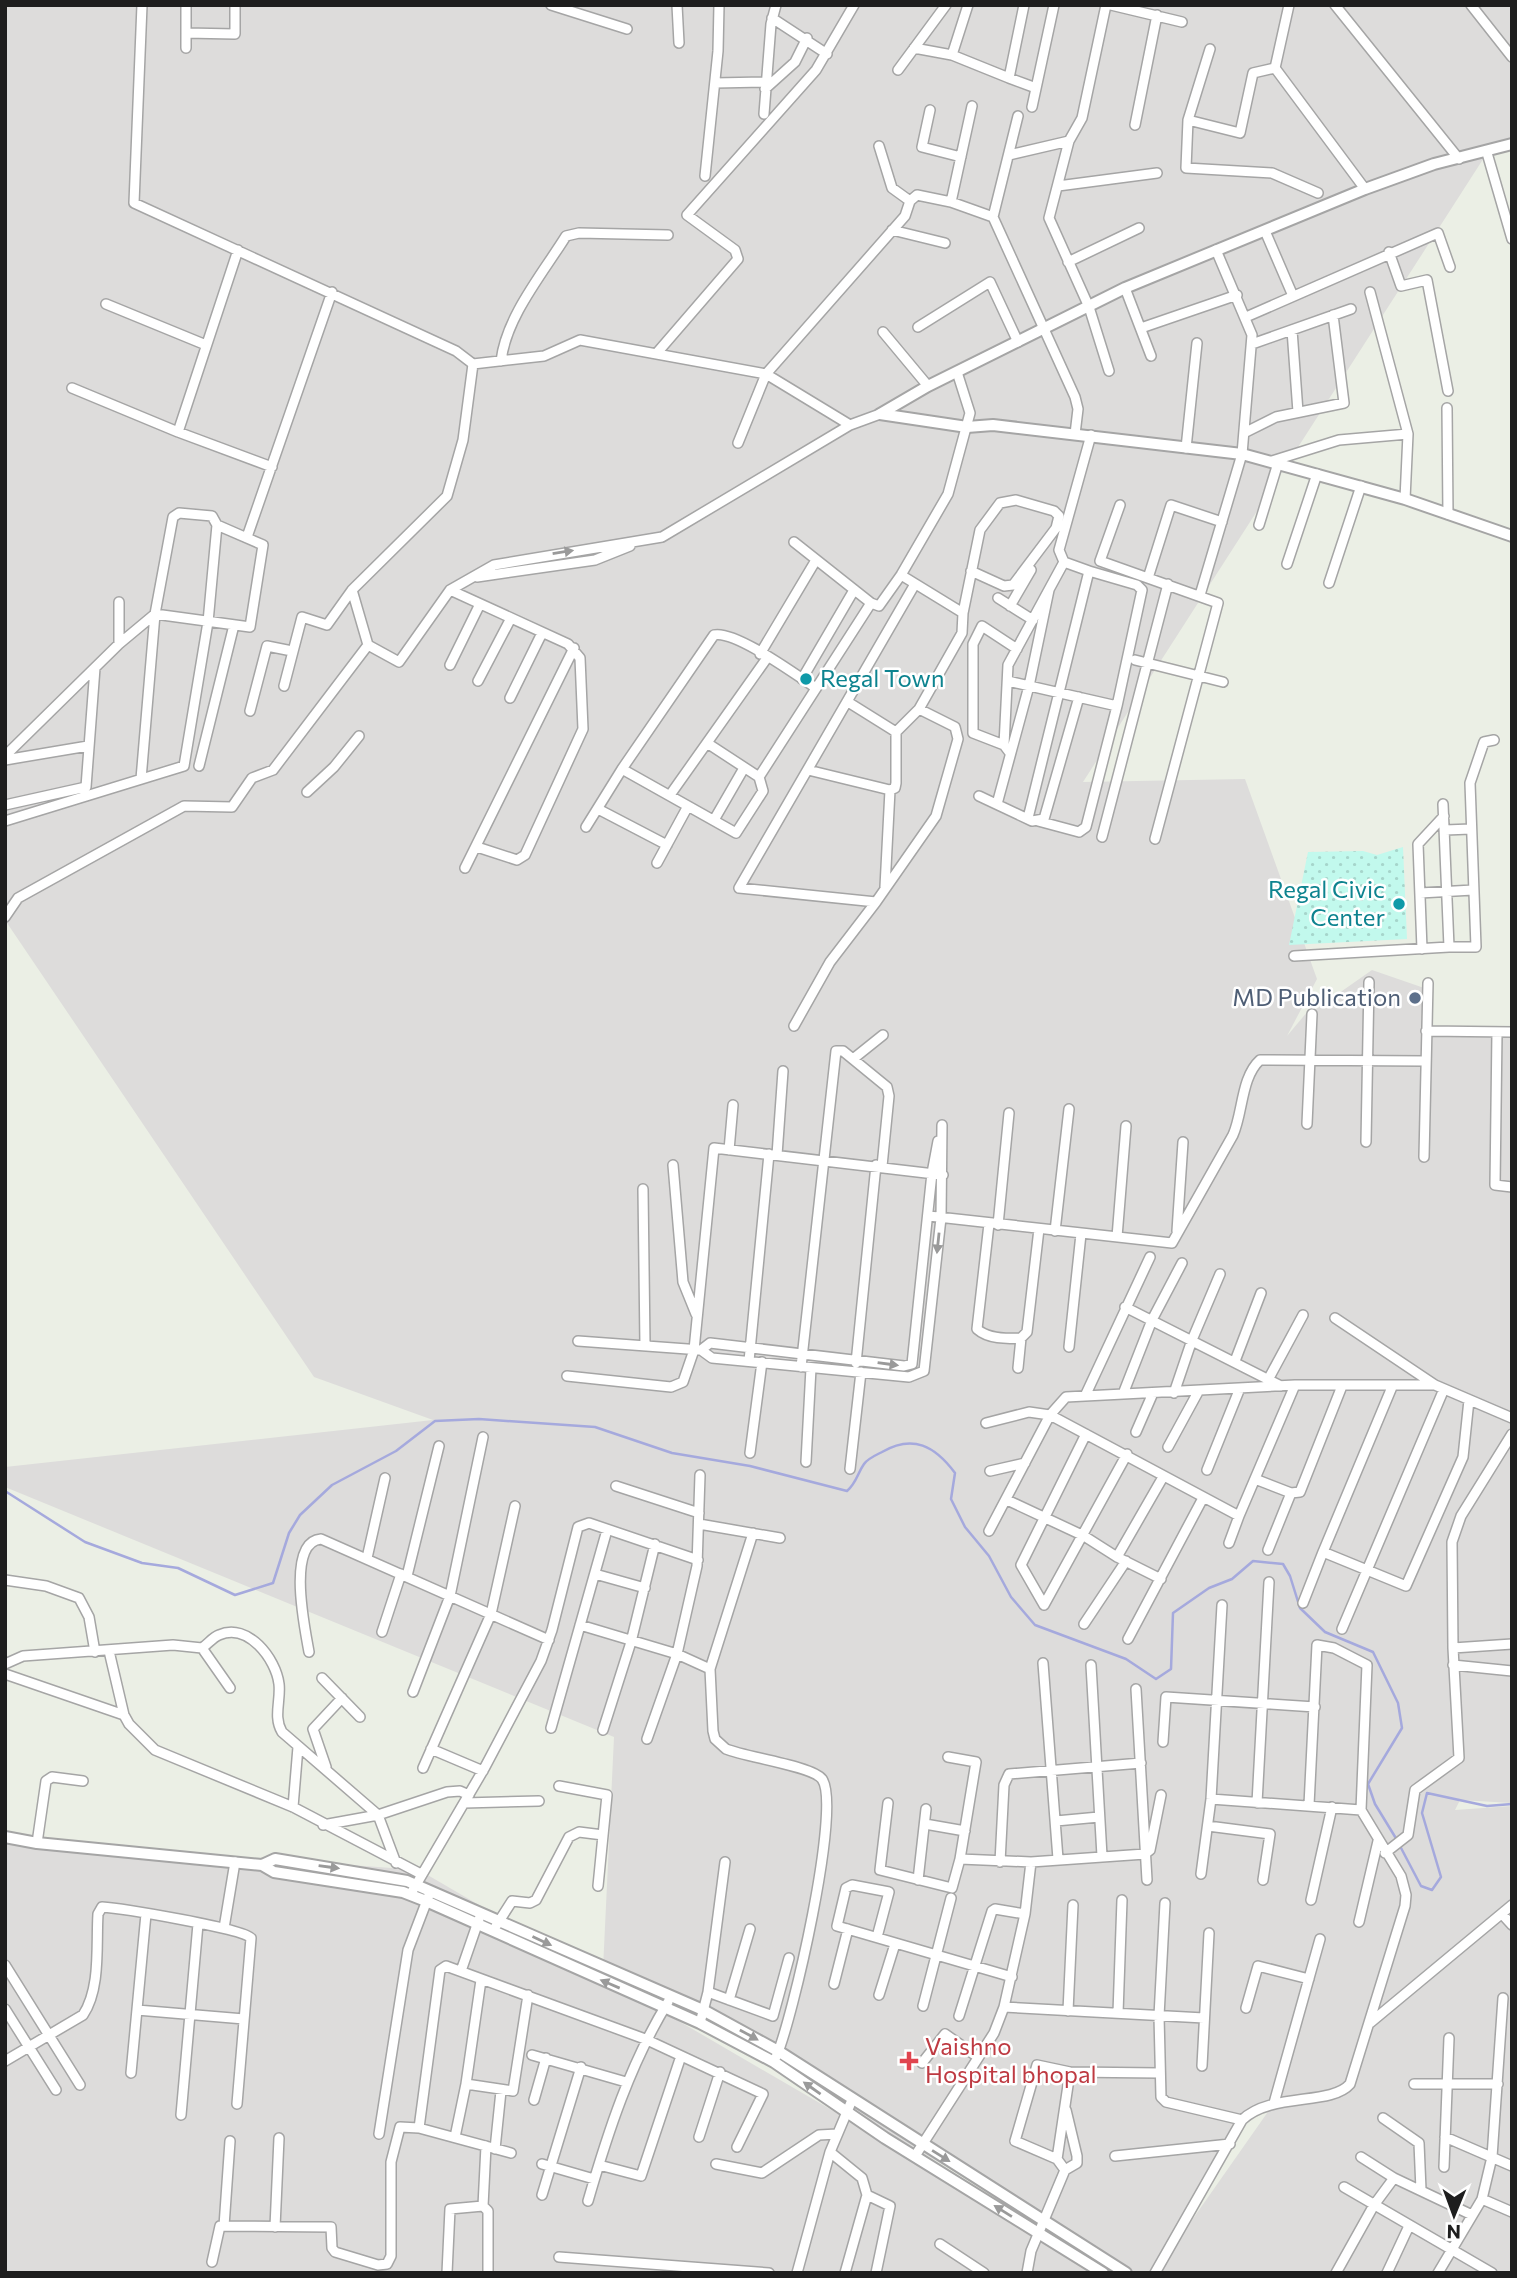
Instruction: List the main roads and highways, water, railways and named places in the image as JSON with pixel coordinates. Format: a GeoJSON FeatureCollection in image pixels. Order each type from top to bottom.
{"type":"FeatureCollection","features":[{"type":"Feature","properties":{"kind":"waterway"},"geometry":{"type":"LineString","coordinates":[[5,1491],[85,1542],[142,1563],[178,1568],[235,1595],[273,1583],[289,1533],[300,1515],[332,1485],[396,1451],[435,1421],[479,1419],[595,1427],[672,1453],[750,1466],[847,1491],[864,1464],[872,1457],[904,1444],[923,1446],[940,1456],[955,1473],[951,1499],[965,1527],[989,1556],[1011,1597],[1035,1625],[1126,1659],[1156,1679],[1171,1669],[1173,1613],[1209,1588],[1232,1579],[1253,1561],[1283,1564],[1290,1576],[1300,1608],[1325,1632],[1373,1652],[1398,1703],[1402,1728],[1368,1784],[1375,1804],[1397,1840]]}},
{"type":"Feature","properties":{"kind":"waterway"},"geometry":{"type":"LineString","coordinates":[[1400,1846],[1421,1886],[1432,1890],[1441,1877],[1422,1813],[1427,1793],[1487,1806],[1512,1804]]}},
{"type":"Feature","properties":{"kind":"place","name":"Regal Town"},"geometry":{"type":"Point","coordinates":[806,679]}},
{"type":"Feature","properties":{"kind":"place","name":"Regal Civic Center"},"geometry":{"type":"Point","coordinates":[1399,904]}},
{"type":"Feature","properties":{"kind":"place","name":"MD Publication"},"geometry":{"type":"Point","coordinates":[1415,998]}},
{"type":"Feature","properties":{"kind":"place","name":"Vaishno Hospital bhopal"},"geometry":{"type":"Point","coordinates":[909,2061]}}]}
